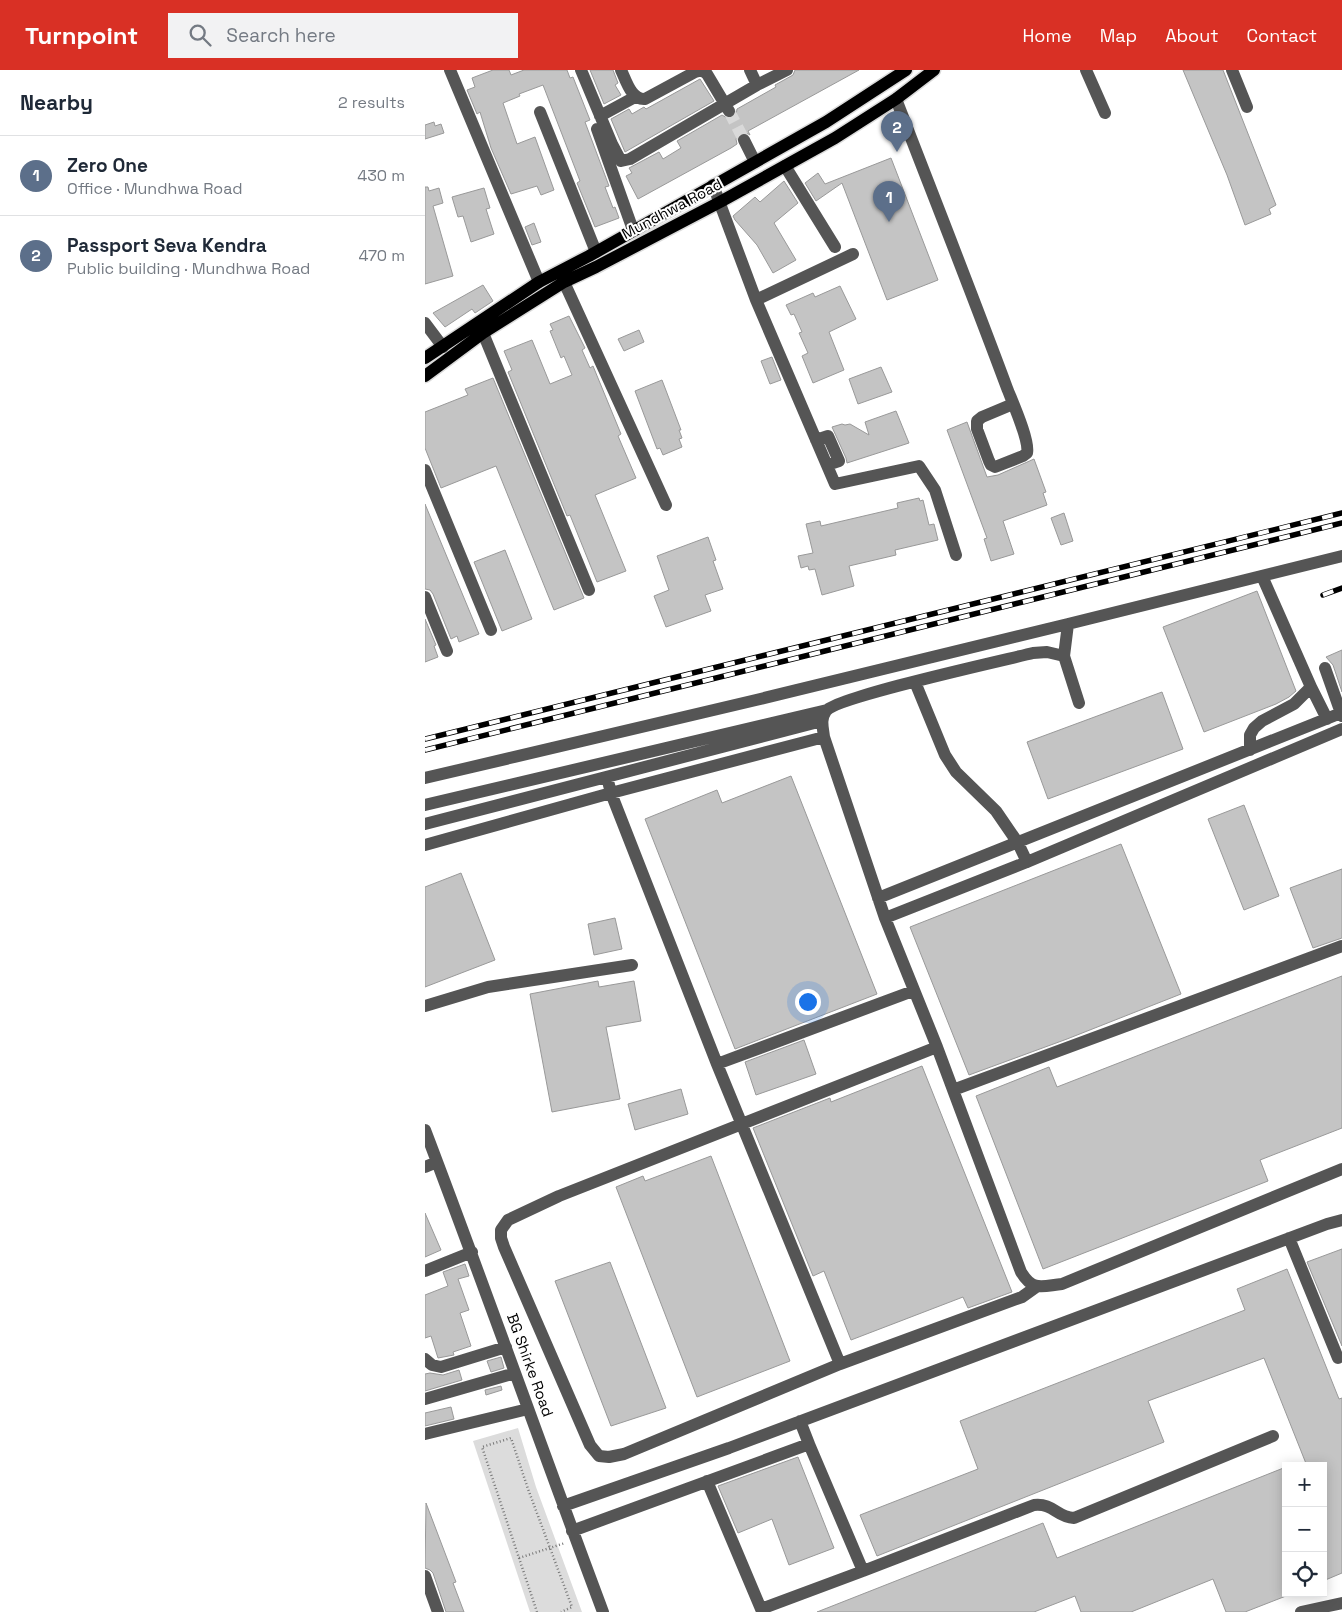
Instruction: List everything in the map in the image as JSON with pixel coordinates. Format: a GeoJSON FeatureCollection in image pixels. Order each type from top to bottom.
{"type":"FeatureCollection","features":[{"type":"Feature","properties":{"kind":"main road","name":"Mundhwa Road"},"geometry":{"type":"LineString","coordinates":[[425,376],[483,333],[564,282],[597,267],[720,202],[835,138],[914,87],[934,70]]}},
{"type":"Feature","properties":{"kind":"main road","name":"Mundhwa Road"},"geometry":{"type":"LineString","coordinates":[[425,358],[539,282],[826,122],[905,71]]}},
{"type":"Feature","properties":{"kind":"main road"},"geometry":{"type":"LineString","coordinates":[[905,71],[914,87]]}},
{"type":"Feature","properties":{"kind":"street"},"geometry":{"type":"LineString","coordinates":[[450,70],[539,282]]}},
{"type":"Feature","properties":{"kind":"street"},"geometry":{"type":"LineString","coordinates":[[575,70],[633,230]]}},
{"type":"Feature","properties":{"kind":"street"},"geometry":{"type":"LineString","coordinates":[[581,70],[621,161],[630,159],[727,107],[757,85],[787,70]]}},
{"type":"Feature","properties":{"kind":"street"},"geometry":{"type":"LineString","coordinates":[[621,70],[635,97],[639,100],[645,99],[702,70],[707,74],[727,107]]}},
{"type":"Feature","properties":{"kind":"street"},"geometry":{"type":"LineString","coordinates":[[750,70],[757,85]]}},
{"type":"Feature","properties":{"kind":"street"},"geometry":{"type":"LineString","coordinates":[[1086,70],[1105,112]]}},
{"type":"Feature","properties":{"kind":"street"},"geometry":{"type":"LineString","coordinates":[[1232,70],[1247,107]]}},
{"type":"Feature","properties":{"kind":"street"},"geometry":{"type":"LineString","coordinates":[[600,116],[635,97]]}},
{"type":"Feature","properties":{"kind":"street"},"geometry":{"type":"LineString","coordinates":[[896,99],[1013,404],[1028,449],[1027,453],[1023,456],[995,467],[989,461],[977,429],[977,421],[982,416],[1013,404]]}},
{"type":"Feature","properties":{"kind":"street"},"geometry":{"type":"LineString","coordinates":[[540,112],[595,252]]}},
{"type":"Feature","properties":{"kind":"street"},"geometry":{"type":"LineString","coordinates":[[744,140],[755,162]]}},
{"type":"Feature","properties":{"kind":"street"},"geometry":{"type":"LineString","coordinates":[[785,166],[835,247]]}},
{"type":"Feature","properties":{"kind":"street"},"geometry":{"type":"LineString","coordinates":[[713,185],[757,300],[835,484],[919,466],[935,490],[956,555]]}},
{"type":"Feature","properties":{"kind":"street"},"geometry":{"type":"LineString","coordinates":[[757,300],[853,254]]}},
{"type":"Feature","properties":{"kind":"street"},"geometry":{"type":"LineString","coordinates":[[564,282],[666,505]]}},
{"type":"Feature","properties":{"kind":"street"},"geometry":{"type":"LineString","coordinates":[[425,323],[443,346]]}},
{"type":"Feature","properties":{"kind":"street"},"geometry":{"type":"LineString","coordinates":[[483,333],[589,590]]}},
{"type":"Feature","properties":{"kind":"street"},"geometry":{"type":"LineString","coordinates":[[425,470],[491,630]]}},
{"type":"Feature","properties":{"kind":"street"},"geometry":{"type":"LineString","coordinates":[[425,778],[765,698],[1342,556]]}},
{"type":"Feature","properties":{"kind":"street"},"geometry":{"type":"LineString","coordinates":[[1262,576],[1327,719]]}},
{"type":"Feature","properties":{"kind":"street"},"geometry":{"type":"LineString","coordinates":[[425,597],[447,651]]}},
{"type":"Feature","properties":{"kind":"street"},"geometry":{"type":"LineString","coordinates":[[1068,624],[1065,656],[1079,702]]}},
{"type":"Feature","properties":{"kind":"street"},"geometry":{"type":"LineString","coordinates":[[425,824],[607,776],[824,715],[841,702],[915,682],[1033,653],[1047,652],[1065,656]]}},
{"type":"Feature","properties":{"kind":"street"},"geometry":{"type":"LineString","coordinates":[[878,898],[1341,714],[1325,668]]}},
{"type":"Feature","properties":{"kind":"street"},"geometry":{"type":"LineString","coordinates":[[915,682],[945,755],[956,772],[996,811],[1018,843],[1027,862]]}},
{"type":"Feature","properties":{"kind":"street"},"geometry":{"type":"LineString","coordinates":[[1250,750],[1250,735],[1254,728],[1262,721],[1294,704],[1311,687]]}},
{"type":"Feature","properties":{"kind":"street"},"geometry":{"type":"LineString","coordinates":[[824,715],[824,737],[885,918],[937,1047],[1026,1281],[1036,1286],[1062,1284],[1342,1169]]}},
{"type":"Feature","properties":{"kind":"street"},"geometry":{"type":"LineString","coordinates":[[425,805],[824,715]]}},
{"type":"Feature","properties":{"kind":"street"},"geometry":{"type":"LineString","coordinates":[[885,918],[1027,862],[1342,729]]}},
{"type":"Feature","properties":{"kind":"street"},"geometry":{"type":"LineString","coordinates":[[425,845],[611,793],[824,737]]}},
{"type":"Feature","properties":{"kind":"street"},"geometry":{"type":"LineString","coordinates":[[607,776],[611,793],[717,1064],[840,1364]]}},
{"type":"Feature","properties":{"kind":"street"},"geometry":{"type":"LineString","coordinates":[[953,1090],[1342,946]]}},
{"type":"Feature","properties":{"kind":"street"},"geometry":{"type":"LineString","coordinates":[[425,1006],[488,987],[632,965]]}},
{"type":"Feature","properties":{"kind":"street"},"geometry":{"type":"LineString","coordinates":[[717,1064],[913,991]]}},
{"type":"Feature","properties":{"kind":"street"},"geometry":{"type":"LineString","coordinates":[[937,1047],[559,1196],[508,1220],[501,1230],[503,1247],[589,1445],[599,1456],[609,1457],[624,1454],[840,1364],[1022,1297],[1036,1286]]}},
{"type":"Feature","properties":{"kind":"street","name":"BG Shirke Road"},"geometry":{"type":"LineString","coordinates":[[425,1130],[472,1252],[603,1612]]}},
{"type":"Feature","properties":{"kind":"street"},"geometry":{"type":"LineString","coordinates":[[425,1167],[437,1162]]}},
{"type":"Feature","properties":{"kind":"street"},"geometry":{"type":"LineString","coordinates":[[563,1506],[800,1422],[1289,1238],[1342,1220]]}},
{"type":"Feature","properties":{"kind":"street"},"geometry":{"type":"LineString","coordinates":[[1289,1238],[1338,1358]]}},
{"type":"Feature","properties":{"kind":"street"},"geometry":{"type":"LineString","coordinates":[[425,1271],[472,1252]]}},
{"type":"Feature","properties":{"kind":"street"},"geometry":{"type":"LineString","coordinates":[[425,1359],[433,1365],[441,1367],[506,1347]]}},
{"type":"Feature","properties":{"kind":"street"},"geometry":{"type":"LineString","coordinates":[[425,1399],[515,1373]]}},
{"type":"Feature","properties":{"kind":"street"},"geometry":{"type":"LineString","coordinates":[[425,1434],[528,1409]]}},
{"type":"Feature","properties":{"kind":"street"},"geometry":{"type":"LineString","coordinates":[[800,1422],[863,1571]]}},
{"type":"Feature","properties":{"kind":"street"},"geometry":{"type":"LineString","coordinates":[[707,1481],[761,1609],[1034,1505],[1044,1504],[1056,1510],[1064,1518],[1074,1518],[1273,1436]]}},
{"type":"Feature","properties":{"kind":"street"},"geometry":{"type":"LineString","coordinates":[[574,1535],[707,1481],[809,1444]]}},
{"type":"Feature","properties":{"kind":"street"},"geometry":{"type":"LineString","coordinates":[[425,1576],[438,1612]]}},
{"type":"Feature","properties":{"kind":"street"},"geometry":{"type":"LineString","coordinates":[[1301,1612],[1342,1603]]}},
{"type":"Feature","properties":{"kind":"path"},"geometry":{"type":"LineString","coordinates":[[537,1612],[482,1448],[511,1438],[572,1607],[561,1612]]}},
{"type":"Feature","properties":{"kind":"path"},"geometry":{"type":"LineString","coordinates":[[519,1558],[551,1547],[574,1535]]}},
{"type":"Feature","properties":{"kind":"shaded area"},"geometry":{"type":"Polygon","coordinates":[[[518,1428],[536,1487],[582,1612],[530,1612],[473,1441],[518,1428]]]}},
{"type":"Feature","properties":{"kind":"building"},"geometry":{"type":"Polygon","coordinates":[[[493,70],[509,70],[511,75],[524,70],[567,70],[570,78],[573,77],[590,120],[585,122],[609,186],[605,187],[619,218],[595,227],[577,183],[580,181],[543,85],[519,94],[520,96],[503,103],[517,144],[535,137],[554,190],[541,195],[537,186],[511,194],[491,148],[480,112],[477,114],[467,90],[475,87],[472,78],[493,70]]]}},
{"type":"Feature","properties":{"kind":"building"},"geometry":{"type":"Polygon","coordinates":[[[590,70],[613,70],[618,83],[615,85],[621,95],[604,104],[590,70]]]}},
{"type":"Feature","properties":{"kind":"building"},"geometry":{"type":"Polygon","coordinates":[[[795,70],[859,70],[748,131],[750,135],[745,132],[740,133],[736,139],[737,144],[731,148],[638,199],[626,176],[632,173],[629,168],[659,152],[663,159],[681,148],[677,141],[722,115],[729,119],[734,118],[737,109],[776,87],[775,85],[793,75],[795,70]]]}},
{"type":"Feature","properties":{"kind":"building"},"geometry":{"type":"Polygon","coordinates":[[[1183,70],[1223,70],[1276,205],[1269,209],[1271,214],[1245,225],[1227,175],[1183,70]]]}},
{"type":"Feature","properties":{"kind":"building"},"geometry":{"type":"Polygon","coordinates":[[[700,79],[714,101],[625,152],[611,119],[629,109],[632,114],[644,107],[646,109],[700,79]]]}},
{"type":"Feature","properties":{"kind":"building"},"geometry":{"type":"Polygon","coordinates":[[[434,122],[435,126],[441,124],[444,133],[425,139],[425,125],[434,122]]]}},
{"type":"Feature","properties":{"kind":"building"},"geometry":{"type":"Polygon","coordinates":[[[891,158],[938,280],[887,300],[842,183],[816,201],[805,183],[818,173],[825,184],[891,158]]]}},
{"type":"Feature","properties":{"kind":"building"},"geometry":{"type":"Polygon","coordinates":[[[784,181],[798,203],[774,223],[796,260],[773,273],[757,245],[733,216],[755,197],[760,202],[784,181]]]}},
{"type":"Feature","properties":{"kind":"building"},"geometry":{"type":"Polygon","coordinates":[[[425,187],[428,187],[429,191],[439,188],[443,203],[433,206],[453,276],[425,284],[425,187]]]}},
{"type":"Feature","properties":{"kind":"building"},"geometry":{"type":"Polygon","coordinates":[[[484,188],[490,208],[486,209],[494,234],[471,242],[463,216],[458,217],[452,197],[484,188]]]}},
{"type":"Feature","properties":{"kind":"building"},"geometry":{"type":"Polygon","coordinates":[[[534,223],[541,242],[532,245],[525,227],[534,223]]]}},
{"type":"Feature","properties":{"kind":"building"},"geometry":{"type":"Polygon","coordinates":[[[483,285],[493,301],[475,313],[472,309],[445,327],[433,313],[483,285]]]}},
{"type":"Feature","properties":{"kind":"building"},"geometry":{"type":"Polygon","coordinates":[[[840,286],[856,319],[829,332],[844,370],[813,383],[802,356],[808,353],[799,333],[802,332],[794,314],[791,315],[786,305],[813,293],[815,297],[840,286]]]}},
{"type":"Feature","properties":{"kind":"building"},"geometry":{"type":"Polygon","coordinates":[[[569,316],[585,348],[582,350],[590,368],[593,366],[621,434],[618,436],[636,478],[595,495],[626,571],[597,582],[570,515],[567,516],[508,372],[512,370],[504,351],[532,340],[550,384],[572,375],[564,356],[561,358],[550,331],[553,330],[550,324],[569,316]]]}},
{"type":"Feature","properties":{"kind":"building"},"geometry":{"type":"Polygon","coordinates":[[[639,330],[644,342],[624,351],[618,339],[639,330]]]}},
{"type":"Feature","properties":{"kind":"building"},"geometry":{"type":"Polygon","coordinates":[[[772,357],[781,380],[770,384],[761,361],[772,357]]]}},
{"type":"Feature","properties":{"kind":"building"},"geometry":{"type":"Polygon","coordinates":[[[881,367],[892,392],[858,404],[849,379],[881,367]]]}},
{"type":"Feature","properties":{"kind":"building"},"geometry":{"type":"Polygon","coordinates":[[[493,378],[584,598],[554,610],[496,466],[441,488],[425,448],[425,412],[468,395],[465,389],[493,378]]]}},
{"type":"Feature","properties":{"kind":"building"},"geometry":{"type":"Polygon","coordinates":[[[662,380],[681,430],[679,430],[682,438],[679,439],[682,447],[663,455],[660,448],[657,449],[635,391],[662,380]]]}},
{"type":"Feature","properties":{"kind":"building"},"geometry":{"type":"Polygon","coordinates":[[[896,411],[909,443],[847,463],[832,427],[850,424],[869,435],[865,422],[896,411]]]}},
{"type":"Feature","properties":{"kind":"building"},"geometry":{"type":"Polygon","coordinates":[[[967,422],[987,477],[998,475],[1034,459],[1046,492],[1043,493],[1047,505],[1003,521],[1014,554],[991,561],[984,539],[987,538],[947,430],[967,422]]]}},
{"type":"Feature","properties":{"kind":"building"},"geometry":{"type":"Polygon","coordinates":[[[919,498],[920,501],[923,500],[929,525],[934,524],[938,540],[895,550],[896,555],[849,566],[854,586],[822,595],[815,569],[809,570],[808,566],[801,568],[798,556],[813,553],[806,524],[820,521],[821,526],[898,508],[897,503],[919,498]]]}},
{"type":"Feature","properties":{"kind":"building"},"geometry":{"type":"Polygon","coordinates":[[[425,504],[479,634],[459,642],[457,636],[451,639],[433,594],[430,590],[425,589],[425,504]]]}},
{"type":"Feature","properties":{"kind":"building"},"geometry":{"type":"Polygon","coordinates":[[[1064,513],[1073,541],[1061,545],[1051,518],[1064,513]]]}},
{"type":"Feature","properties":{"kind":"building"},"geometry":{"type":"Polygon","coordinates":[[[708,537],[716,560],[713,561],[723,589],[705,595],[711,611],[666,627],[654,596],[669,590],[657,556],[708,537]]]}},
{"type":"Feature","properties":{"kind":"building"},"geometry":{"type":"Polygon","coordinates":[[[505,550],[532,619],[502,631],[474,562],[505,550]]]}},
{"type":"Feature","properties":{"kind":"building"},"geometry":{"type":"Polygon","coordinates":[[[1257,591],[1296,691],[1276,704],[1204,732],[1163,627],[1257,591]]]}},
{"type":"Feature","properties":{"kind":"building"},"geometry":{"type":"Polygon","coordinates":[[[425,619],[436,645],[434,646],[438,657],[425,662],[425,619]]]}},
{"type":"Feature","properties":{"kind":"building"},"geometry":{"type":"Polygon","coordinates":[[[1342,650],[1342,692],[1333,665],[1326,657],[1342,650]]]}},
{"type":"Feature","properties":{"kind":"building"},"geometry":{"type":"Polygon","coordinates":[[[1162,692],[1183,749],[1048,799],[1027,742],[1162,692]]]}},
{"type":"Feature","properties":{"kind":"building"},"geometry":{"type":"Polygon","coordinates":[[[791,776],[877,994],[735,1049],[645,819],[717,790],[722,803],[791,776]]]}},
{"type":"Feature","properties":{"kind":"building"},"geometry":{"type":"Polygon","coordinates":[[[1244,805],[1279,896],[1244,910],[1208,819],[1244,805]]]}},
{"type":"Feature","properties":{"kind":"building"},"geometry":{"type":"Polygon","coordinates":[[[1121,844],[1181,994],[969,1075],[910,927],[1121,844]]]}},
{"type":"Feature","properties":{"kind":"building"},"geometry":{"type":"Polygon","coordinates":[[[1342,869],[1342,938],[1313,948],[1290,888],[1342,869]]]}},
{"type":"Feature","properties":{"kind":"building"},"geometry":{"type":"Polygon","coordinates":[[[461,873],[495,960],[425,987],[425,887],[461,873]]]}},
{"type":"Feature","properties":{"kind":"building"},"geometry":{"type":"Polygon","coordinates":[[[615,918],[622,949],[594,955],[588,924],[615,918]]]}},
{"type":"Feature","properties":{"kind":"building"},"geometry":{"type":"Polygon","coordinates":[[[1342,976],[1342,1128],[1260,1160],[1268,1181],[1043,1269],[976,1096],[1049,1067],[1057,1087],[1342,976]]]}},
{"type":"Feature","properties":{"kind":"building"},"geometry":{"type":"Polygon","coordinates":[[[598,981],[599,987],[634,981],[641,1021],[606,1027],[620,1099],[552,1112],[530,994],[598,981]]]}},
{"type":"Feature","properties":{"kind":"building"},"geometry":{"type":"Polygon","coordinates":[[[804,1040],[816,1074],[756,1095],[745,1062],[804,1040]]]}},
{"type":"Feature","properties":{"kind":"building"},"geometry":{"type":"Polygon","coordinates":[[[922,1066],[1012,1292],[968,1308],[963,1297],[851,1340],[824,1271],[813,1276],[753,1128],[830,1098],[831,1102],[922,1066]]]}},
{"type":"Feature","properties":{"kind":"building"},"geometry":{"type":"Polygon","coordinates":[[[681,1089],[688,1114],[635,1130],[628,1104],[681,1089]]]}},
{"type":"Feature","properties":{"kind":"building"},"geometry":{"type":"Polygon","coordinates":[[[711,1156],[790,1361],[697,1397],[616,1187],[643,1176],[645,1181],[711,1156]]]}},
{"type":"Feature","properties":{"kind":"building"},"geometry":{"type":"Polygon","coordinates":[[[425,1213],[441,1250],[425,1257],[425,1213]]]}},
{"type":"Feature","properties":{"kind":"building"},"geometry":{"type":"Polygon","coordinates":[[[1342,1249],[1342,1346],[1307,1262],[1342,1249]]]}},
{"type":"Feature","properties":{"kind":"building"},"geometry":{"type":"Polygon","coordinates":[[[610,1262],[666,1408],[611,1426],[555,1281],[610,1262]]]}},
{"type":"Feature","properties":{"kind":"building"},"geometry":{"type":"Polygon","coordinates":[[[465,1264],[469,1276],[458,1279],[469,1310],[460,1313],[471,1346],[453,1352],[454,1355],[438,1358],[431,1336],[425,1338],[425,1295],[448,1286],[443,1272],[465,1264]]]}},
{"type":"Feature","properties":{"kind":"building"},"geometry":{"type":"Polygon","coordinates":[[[1287,1269],[1339,1399],[1342,1398],[1342,1573],[1327,1579],[1327,1462],[1305,1462],[1264,1358],[1148,1401],[1164,1442],[877,1556],[860,1515],[978,1469],[960,1421],[1245,1310],[1237,1289],[1287,1269]]]}},
{"type":"Feature","properties":{"kind":"building"},"geometry":{"type":"Polygon","coordinates":[[[501,1357],[504,1368],[491,1372],[487,1361],[501,1357]]]}},
{"type":"Feature","properties":{"kind":"building"},"geometry":{"type":"Polygon","coordinates":[[[459,1370],[462,1380],[425,1391],[425,1374],[443,1375],[459,1370]]]}},
{"type":"Feature","properties":{"kind":"building"},"geometry":{"type":"Polygon","coordinates":[[[501,1386],[502,1390],[486,1395],[485,1390],[501,1386]]]}},
{"type":"Feature","properties":{"kind":"building"},"geometry":{"type":"Polygon","coordinates":[[[451,1407],[454,1419],[425,1426],[425,1413],[451,1407]]]}},
{"type":"Feature","properties":{"kind":"building"},"geometry":{"type":"Polygon","coordinates":[[[798,1457],[834,1548],[789,1565],[772,1519],[738,1533],[718,1486],[798,1457]]]}},
{"type":"Feature","properties":{"kind":"building"},"geometry":{"type":"Polygon","coordinates":[[[1282,1469],[1283,1597],[1245,1612],[1226,1612],[1213,1579],[1131,1612],[1081,1612],[1075,1596],[1034,1612],[817,1612],[1043,1523],[1057,1558],[1282,1469]]]}},
{"type":"Feature","properties":{"kind":"building"},"geometry":{"type":"Polygon","coordinates":[[[426,1503],[456,1582],[453,1583],[464,1612],[446,1612],[433,1573],[425,1568],[426,1503]]]}},
{"type":"Feature","properties":{"kind":"tunnel"},"geometry":{"type":"LineString","coordinates":[[729,111],[744,140]]}},
{"type":"Feature","properties":{"kind":"railway"},"geometry":{"type":"LineString","coordinates":[[425,739],[1342,513]]}},
{"type":"Feature","properties":{"kind":"railway"},"geometry":{"type":"LineString","coordinates":[[425,750],[1342,523]]}},
{"type":"Feature","properties":{"kind":"railway"},"geometry":{"type":"LineString","coordinates":[[1323,595],[1342,588]]}},
{"type":"Feature","properties":{"kind":"place","name":"Passport Seva Kendra"},"geometry":{"type":"Point","coordinates":[897,152]}},
{"type":"Feature","properties":{"kind":"place","name":"Zero One"},"geometry":{"type":"Point","coordinates":[889,222]}}]}
